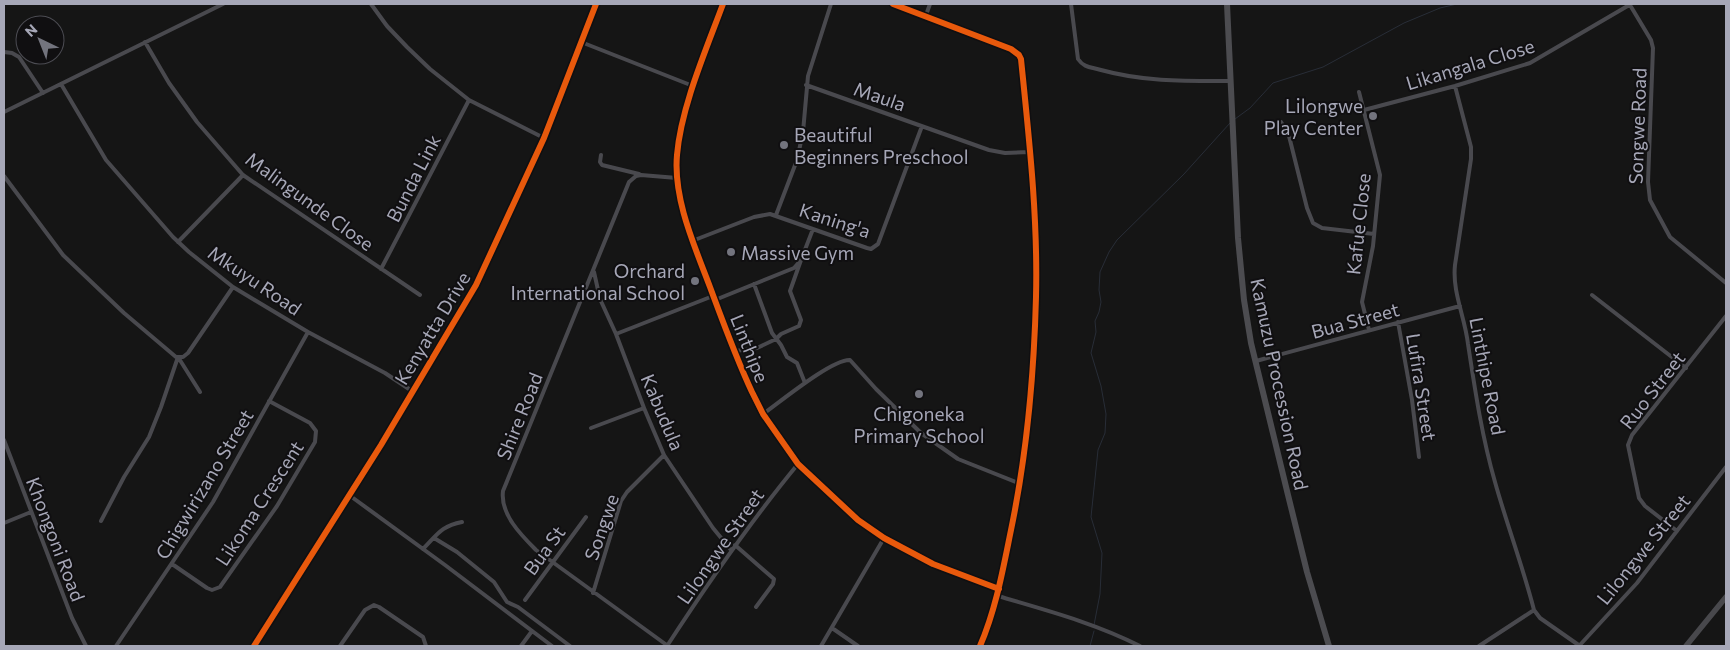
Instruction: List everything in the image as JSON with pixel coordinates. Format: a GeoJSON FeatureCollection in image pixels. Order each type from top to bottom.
{"type":"FeatureCollection","features":[{"type":"Feature","properties":{"kind":"highway","name":"Kamuzu Procession Road"},"geometry":{"type":"LineString","coordinates":[[1227,4],[1240,266],[1247,317],[1307,572],[1329,646]]}},
{"type":"Feature","properties":{"kind":"main road"},"geometry":{"type":"LineString","coordinates":[[1686,646],[1726,597]]}},
{"type":"Feature","properties":{"kind":"street"},"geometry":{"type":"LineString","coordinates":[[4,112],[223,4]]}},
{"type":"Feature","properties":{"kind":"street"},"geometry":{"type":"LineString","coordinates":[[371,4],[387,26],[407,47],[430,69],[469,100],[544,138]]}},
{"type":"Feature","properties":{"kind":"street","name":"Kenyatta Drive"},"geometry":{"type":"LineString","coordinates":[[254,646],[381,445],[480,278],[544,138],[596,4]]}},
{"type":"Feature","properties":{"kind":"street","name":"Linthipe"},"geometry":{"type":"LineString","coordinates":[[723,4],[693,86],[678,144],[676,166],[692,241],[749,387],[763,414],[798,464],[858,520],[884,538],[933,564],[999,589]]}},
{"type":"Feature","properties":{"kind":"street"},"geometry":{"type":"LineString","coordinates":[[692,241],[754,217],[770,214],[776,215],[794,169],[801,142],[806,85],[831,4]]}},
{"type":"Feature","properties":{"kind":"street"},"geometry":{"type":"LineString","coordinates":[[893,4],[1011,49],[1020,55],[1030,152],[1035,230],[1036,297],[1031,391],[1021,484],[998,596],[980,646]]}},
{"type":"Feature","properties":{"kind":"street"},"geometry":{"type":"LineString","coordinates":[[926,15],[930,4]]}},
{"type":"Feature","properties":{"kind":"street"},"geometry":{"type":"LineString","coordinates":[[1071,4],[1078,59],[1086,67],[1145,79],[1231,81]]}},
{"type":"Feature","properties":{"kind":"street","name":"Likangala Close"},"geometry":{"type":"LineString","coordinates":[[1364,110],[1455,86],[1530,63],[1631,4]]}},
{"type":"Feature","properties":{"kind":"street","name":"Songwe Road"},"geometry":{"type":"LineString","coordinates":[[1631,4],[1651,40],[1653,48],[1649,195],[1670,237],[1726,283]]}},
{"type":"Feature","properties":{"kind":"street","name":"Malingunde Close"},"geometry":{"type":"LineString","coordinates":[[145,42],[197,122],[243,175],[420,295]]}},
{"type":"Feature","properties":{"kind":"street"},"geometry":{"type":"LineString","coordinates":[[582,42],[693,86]]}},
{"type":"Feature","properties":{"kind":"street"},"geometry":{"type":"LineString","coordinates":[[4,52],[12,53],[19,57],[43,93]]}},
{"type":"Feature","properties":{"kind":"street","name":"Mkuyu Road"},"geometry":{"type":"LineString","coordinates":[[60,84],[106,160],[178,242],[232,287],[308,332],[385,373],[412,391]]}},
{"type":"Feature","properties":{"kind":"street","name":"Maula"},"geometry":{"type":"LineString","coordinates":[[806,85],[997,153],[1030,152]]}},
{"type":"Feature","properties":{"kind":"street","name":"Linthipe Road"},"geometry":{"type":"LineString","coordinates":[[1455,86],[1471,147],[1471,159],[1454,283],[1468,343],[1478,406],[1495,481],[1534,610]]}},
{"type":"Feature","properties":{"kind":"street","name":"Kafue Close"},"geometry":{"type":"LineString","coordinates":[[1359,92],[1380,175],[1374,234],[1362,302],[1369,330]]}},
{"type":"Feature","properties":{"kind":"street","name":"Bunda Link"},"geometry":{"type":"LineString","coordinates":[[381,269],[469,100]]}},
{"type":"Feature","properties":{"kind":"street"},"geometry":{"type":"LineString","coordinates":[[1281,122],[1289,136],[1307,208],[1313,222],[1322,228],[1374,234]]}},
{"type":"Feature","properties":{"kind":"street","name":"Kaning'a"},"geometry":{"type":"LineString","coordinates":[[776,215],[867,248],[875,247],[878,244],[922,126]]}},
{"type":"Feature","properties":{"kind":"street"},"geometry":{"type":"LineString","coordinates":[[601,155],[600,162],[602,166],[641,175],[678,178]]}},
{"type":"Feature","properties":{"kind":"street"},"geometry":{"type":"LineString","coordinates":[[178,242],[243,175]]}},
{"type":"Feature","properties":{"kind":"street","name":"Shire Road"},"geometry":{"type":"LineString","coordinates":[[641,175],[632,178],[627,186],[594,272],[503,491],[502,498],[505,510],[520,532],[536,550],[667,646]]}},
{"type":"Feature","properties":{"kind":"street"},"geometry":{"type":"LineString","coordinates":[[4,176],[63,255],[124,313],[168,352],[178,357],[200,392]]}},
{"type":"Feature","properties":{"kind":"street"},"geometry":{"type":"LineString","coordinates":[[735,352],[757,348],[801,324],[790,291],[813,229]]}},
{"type":"Feature","properties":{"kind":"street"},"geometry":{"type":"LineString","coordinates":[[616,334],[794,268],[801,260]]}},
{"type":"Feature","properties":{"kind":"street","name":"Kabudula"},"geometry":{"type":"LineString","coordinates":[[594,272],[600,299],[616,334],[664,456],[713,528],[731,550]]}},
{"type":"Feature","properties":{"kind":"street"},"geometry":{"type":"LineString","coordinates":[[754,284],[772,333],[787,357],[797,364],[805,383]]}},
{"type":"Feature","properties":{"kind":"street"},"geometry":{"type":"LineString","coordinates":[[178,357],[183,357],[188,353],[232,287]]}},
{"type":"Feature","properties":{"kind":"street"},"geometry":{"type":"LineString","coordinates":[[1592,295],[1686,368]]}},
{"type":"Feature","properties":{"kind":"street","name":"Bua Street"},"geometry":{"type":"LineString","coordinates":[[1256,361],[1460,306]]}},
{"type":"Feature","properties":{"kind":"street","name":"Ruo Street"},"geometry":{"type":"LineString","coordinates":[[1678,531],[1641,502],[1637,493],[1628,445],[1632,435],[1726,316]]}},
{"type":"Feature","properties":{"kind":"street","name":"Lufira Street"},"geometry":{"type":"LineString","coordinates":[[1398,322],[1412,400],[1419,457]]}},
{"type":"Feature","properties":{"kind":"street","name":"Chigwirizano Street"},"geometry":{"type":"LineString","coordinates":[[116,646],[213,502],[308,332]]}},
{"type":"Feature","properties":{"kind":"street"},"geometry":{"type":"LineString","coordinates":[[101,521],[124,477],[149,437],[178,357]]}},
{"type":"Feature","properties":{"kind":"street"},"geometry":{"type":"LineString","coordinates":[[763,414],[805,383],[845,360],[850,360],[876,389],[921,433],[958,459],[1021,484]]}},
{"type":"Feature","properties":{"kind":"street","name":"Likoma Crescent"},"geometry":{"type":"LineString","coordinates":[[172,564],[207,588],[212,590],[218,588],[277,506],[315,442],[316,431],[310,423],[270,401]]}},
{"type":"Feature","properties":{"kind":"street"},"geometry":{"type":"LineString","coordinates":[[591,428],[644,408]]}},
{"type":"Feature","properties":{"kind":"street","name":"Khongoni Road"},"geometry":{"type":"LineString","coordinates":[[4,440],[72,618],[86,646]]}},
{"type":"Feature","properties":{"kind":"street","name":"Songwe"},"geometry":{"type":"LineString","coordinates":[[594,592],[620,501],[664,456]]}},
{"type":"Feature","properties":{"kind":"street","name":"Lilongwe Street"},"geometry":{"type":"LineString","coordinates":[[667,646],[731,550],[798,464]]}},
{"type":"Feature","properties":{"kind":"street","name":"Lilongwe Street"},"geometry":{"type":"LineString","coordinates":[[1579,646],[1638,583],[1726,467]]}},
{"type":"Feature","properties":{"kind":"street"},"geometry":{"type":"LineString","coordinates":[[349,495],[552,646]]}},
{"type":"Feature","properties":{"kind":"street"},"geometry":{"type":"LineString","coordinates":[[4,523],[32,512]]}},
{"type":"Feature","properties":{"kind":"street","name":"Bua St"},"geometry":{"type":"LineString","coordinates":[[525,600],[586,517]]}},
{"type":"Feature","properties":{"kind":"street"},"geometry":{"type":"LineString","coordinates":[[423,549],[449,524],[462,522]]}},
{"type":"Feature","properties":{"kind":"street"},"geometry":{"type":"LineString","coordinates":[[434,538],[457,552],[494,582],[507,602],[518,607],[570,646]]}},
{"type":"Feature","properties":{"kind":"street"},"geometry":{"type":"LineString","coordinates":[[821,646],[884,538]]}},
{"type":"Feature","properties":{"kind":"street"},"geometry":{"type":"LineString","coordinates":[[735,545],[774,579],[773,584],[756,607]]}},
{"type":"Feature","properties":{"kind":"street"},"geometry":{"type":"LineString","coordinates":[[998,596],[1057,614],[1140,646]]}},
{"type":"Feature","properties":{"kind":"street"},"geometry":{"type":"LineString","coordinates":[[340,646],[365,610],[374,605],[380,607],[422,637],[426,646]]}},
{"type":"Feature","properties":{"kind":"street"},"geometry":{"type":"LineString","coordinates":[[1479,646],[1534,610],[1540,618],[1579,646]]}},
{"type":"Feature","properties":{"kind":"street"},"geometry":{"type":"LineString","coordinates":[[832,628],[858,646]]}},
{"type":"Feature","properties":{"kind":"street"},"geometry":{"type":"LineString","coordinates":[[521,646],[532,631]]}},
{"type":"Feature","properties":{"kind":"waterway"},"geometry":{"type":"LineString","coordinates":[[1235,119],[1250,108],[1273,83],[1323,67],[1404,23],[1440,8],[1457,4]]}},
{"type":"Feature","properties":{"kind":"waterway"},"geometry":{"type":"LineString","coordinates":[[1094,625],[1100,594],[1102,553],[1091,517],[1098,450],[1105,433],[1106,414],[1101,386],[1091,353],[1096,332],[1095,321],[1101,302],[1099,290],[1100,272],[1117,240],[1184,174],[1230,123]]}},
{"type":"Feature","properties":{"kind":"waterway"},"geometry":{"type":"LineString","coordinates":[[1090,646],[1094,631]]}},
{"type":"Feature","properties":{"kind":"cycle path"},"geometry":{"type":"LineString","coordinates":[[254,646],[381,445],[476,285],[544,138],[596,4]]}},
{"type":"Feature","properties":{"kind":"cycle path"},"geometry":{"type":"LineString","coordinates":[[723,4],[702,59],[683,118],[677,155],[678,189],[692,239],[752,392],[763,414],[798,464],[858,520],[884,538],[933,564],[999,589]]}},
{"type":"Feature","properties":{"kind":"cycle path"},"geometry":{"type":"LineString","coordinates":[[893,4],[1011,49],[1021,59],[1036,237],[1034,355],[1029,414],[1017,501],[998,589],[986,632],[980,646]]}},
{"type":"Feature","properties":{"kind":"place","name":"Lilongwe Play Center"},"geometry":{"type":"Point","coordinates":[1373,116]}},
{"type":"Feature","properties":{"kind":"place","name":"Beautiful Beginners Preschool"},"geometry":{"type":"Point","coordinates":[784,145]}},
{"type":"Feature","properties":{"kind":"place","name":"Massive Gym"},"geometry":{"type":"Point","coordinates":[731,252]}},
{"type":"Feature","properties":{"kind":"place","name":"Orchard International School"},"geometry":{"type":"Point","coordinates":[695,281]}},
{"type":"Feature","properties":{"kind":"place","name":"Chigoneka Primary School"},"geometry":{"type":"Point","coordinates":[919,394]}}]}
